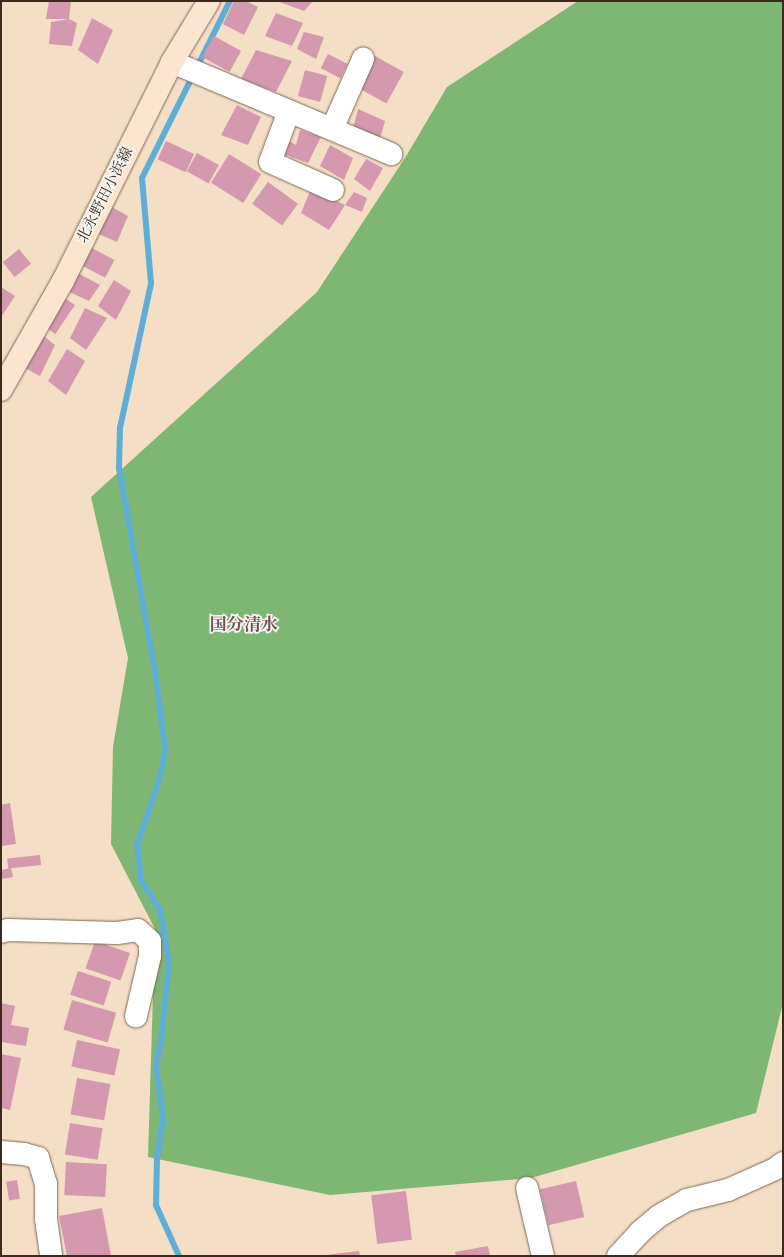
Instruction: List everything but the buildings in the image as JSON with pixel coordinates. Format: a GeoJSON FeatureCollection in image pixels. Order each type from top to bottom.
{"type":"FeatureCollection","features":[{"type":"Feature","properties":{"kind":"main road","name":"北永野田小浜線"},"geometry":{"type":"LineString","coordinates":[[4,377],[63,280],[210,1]]}},
{"type":"Feature","properties":{"kind":"street"},"geometry":{"type":"LineString","coordinates":[[332,129],[363,59]]}},
{"type":"Feature","properties":{"kind":"street"},"geometry":{"type":"LineString","coordinates":[[177,64],[391,154]]}},
{"type":"Feature","properties":{"kind":"street"},"geometry":{"type":"LineString","coordinates":[[289,111],[270,162],[333,190]]}},
{"type":"Feature","properties":{"kind":"street"},"geometry":{"type":"LineString","coordinates":[[1,932],[8,930],[117,933],[138,930],[150,941],[150,956],[136,1016]]}},
{"type":"Feature","properties":{"kind":"street"},"geometry":{"type":"LineString","coordinates":[[1,1152],[24,1154],[38,1158],[46,1184],[46,1218],[51,1256]]}},
{"type":"Feature","properties":{"kind":"street"},"geometry":{"type":"LineString","coordinates":[[618,1256],[640,1232],[659,1216],[687,1200],[728,1190],[775,1169],[783,1163]]}},
{"type":"Feature","properties":{"kind":"street"},"geometry":{"type":"LineString","coordinates":[[528,1188],[543,1256]]}},
{"type":"Feature","properties":{"kind":"green space"},"geometry":{"type":"Polygon","coordinates":[[[578,1],[783,1],[783,1003],[756,1113],[531,1178],[330,1195],[148,1157],[155,929],[111,844],[113,747],[128,658],[91,497],[317,292],[405,158],[447,87],[578,1]]]}},
{"type":"Feature","properties":{"kind":"waterway"},"geometry":{"type":"LineString","coordinates":[[179,1256],[156,1205],[157,1158],[163,1118],[156,1066],[161,1041],[169,963],[160,910],[141,881],[137,845],[159,780],[165,749],[155,672],[119,468],[120,428],[151,283],[142,178],[230,1]]}},
{"type":"Feature","properties":{"kind":"district","name":"国分清水"},"geometry":{"type":"Point","coordinates":[244,626]}}]}
